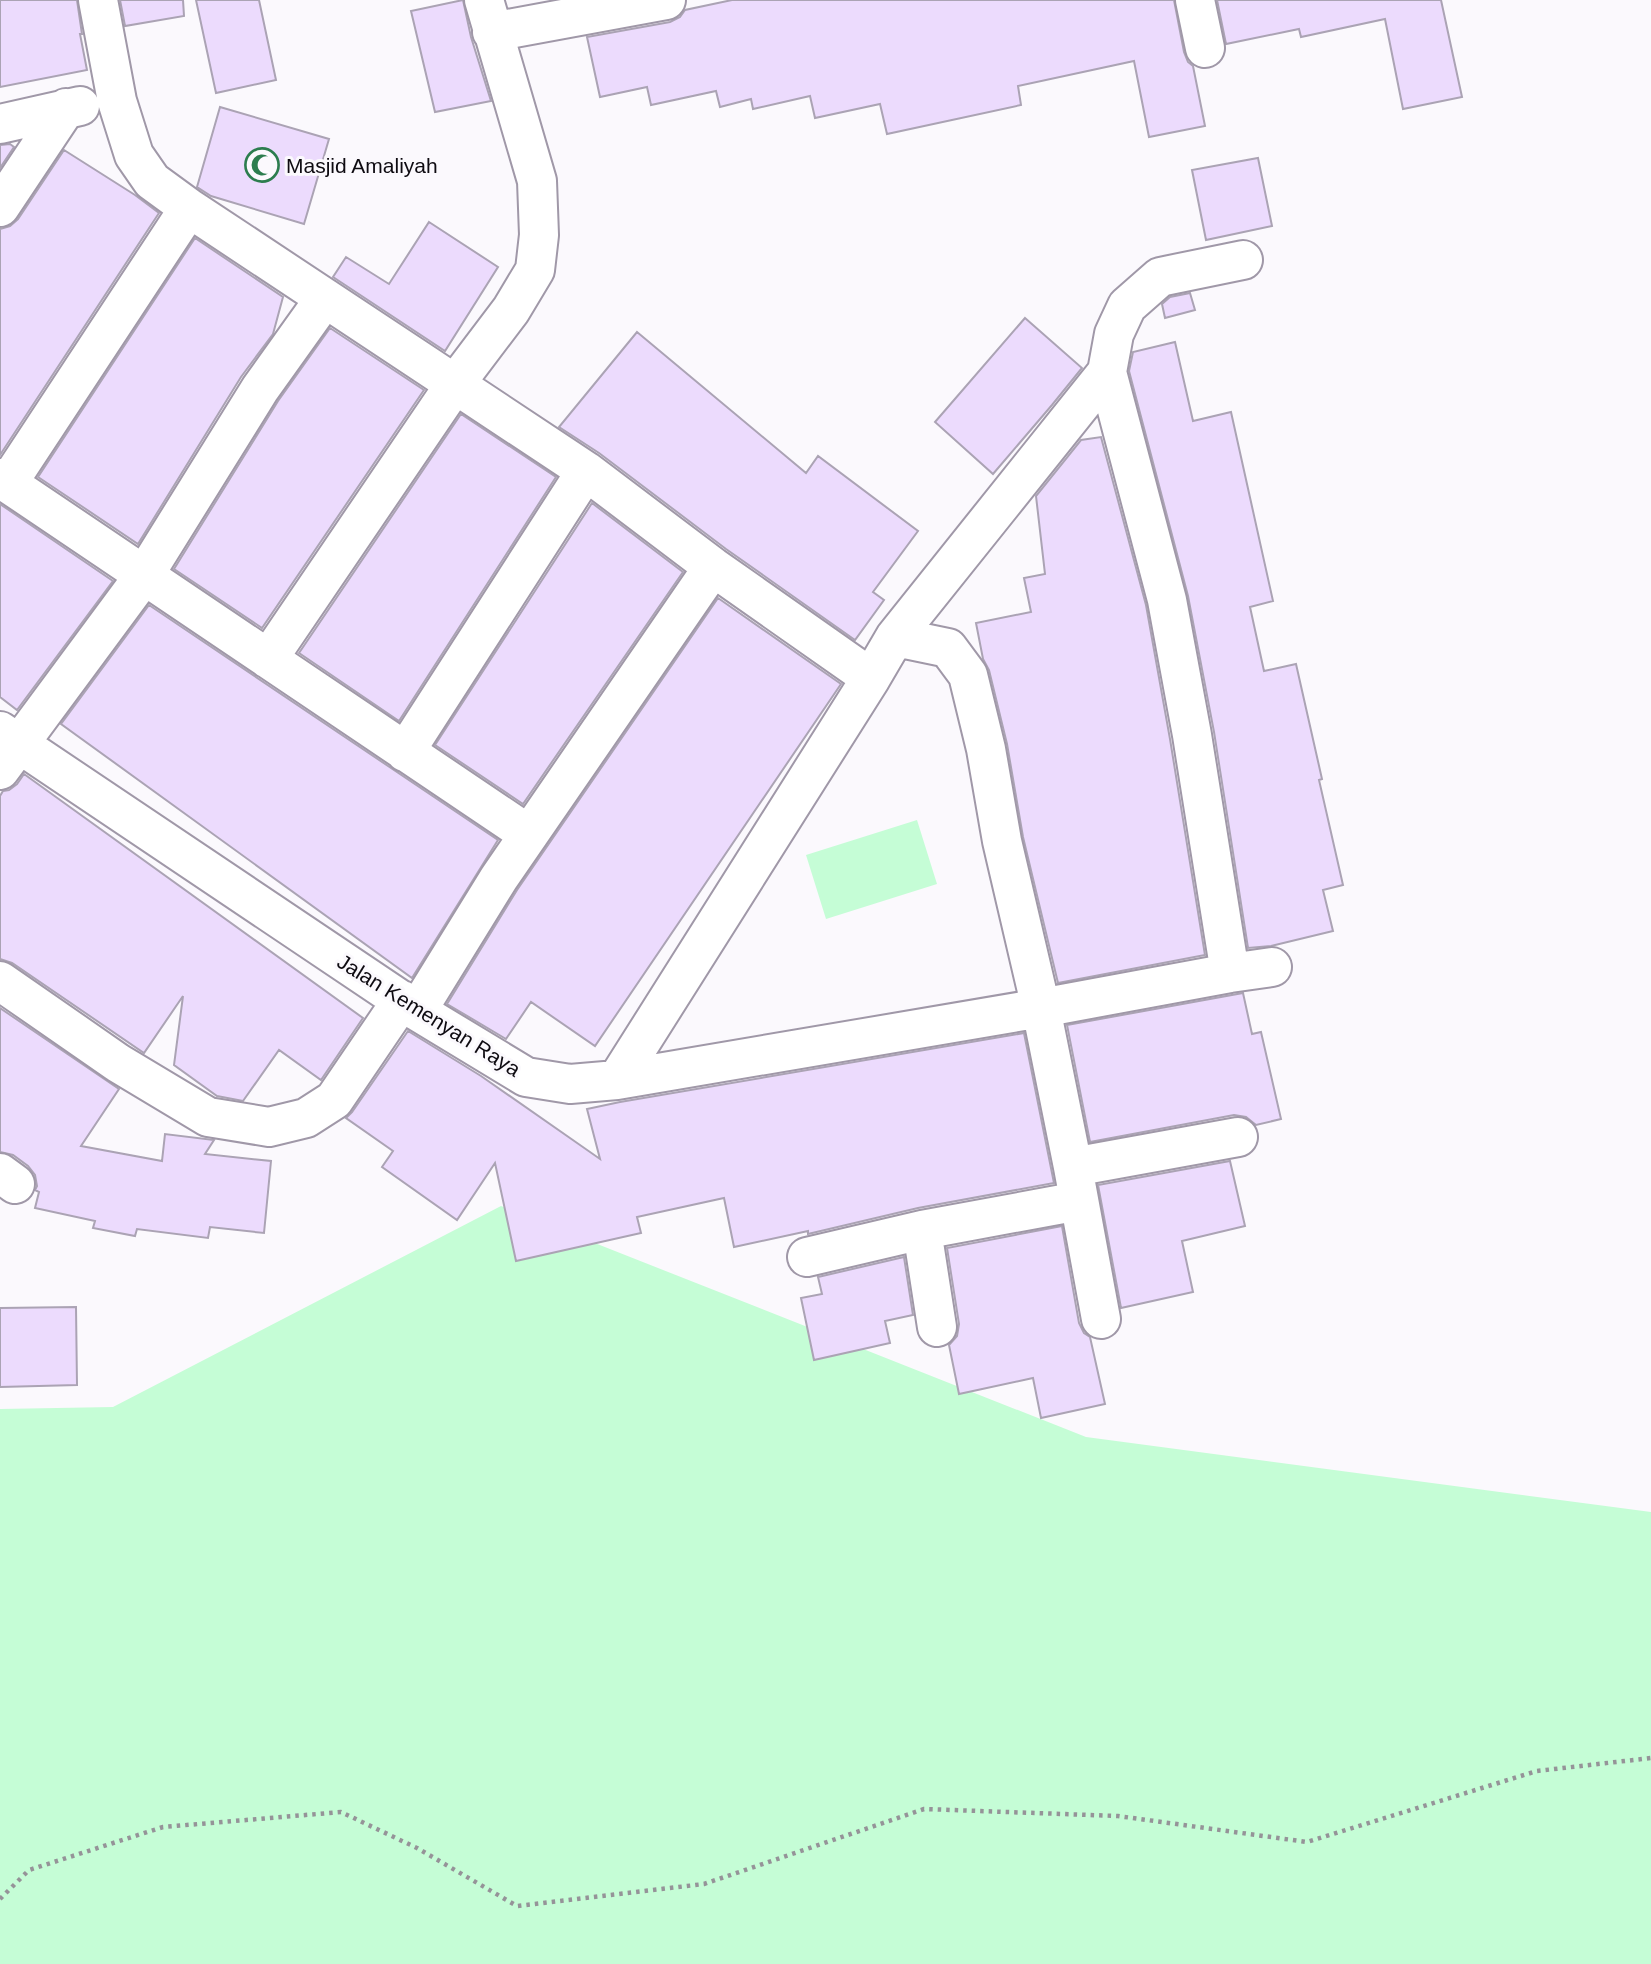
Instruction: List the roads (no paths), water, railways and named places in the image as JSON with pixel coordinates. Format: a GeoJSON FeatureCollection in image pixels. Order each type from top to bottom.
{"type":"FeatureCollection","features":[{"type":"Feature","properties":{"kind":"street"},"geometry":{"type":"LineString","coordinates":[[98,0],[117,101],[134,155],[152,181],[586,471],[713,567],[871,678]]}},
{"type":"Feature","properties":{"kind":"street"},"geometry":{"type":"LineString","coordinates":[[268,659],[455,384],[511,310],[535,270],[539,234],[537,181],[488,16],[666,0]]}},
{"type":"Feature","properties":{"kind":"street"},"geometry":{"type":"LineString","coordinates":[[1195,0],[1205,48]]}},
{"type":"Feature","properties":{"kind":"street"},"geometry":{"type":"LineString","coordinates":[[0,124],[66,108],[117,101]]}},
{"type":"Feature","properties":{"kind":"street"},"geometry":{"type":"LineString","coordinates":[[0,207],[66,108]]}},
{"type":"Feature","properties":{"kind":"street"},"geometry":{"type":"LineString","coordinates":[[189,208],[4,480],[528,834]]}},
{"type":"Feature","properties":{"kind":"street"},"geometry":{"type":"LineString","coordinates":[[1230,973],[1192,735],[1167,600],[1107,372],[1114,334],[1127,306],[1160,277],[1243,260]]}},
{"type":"Feature","properties":{"kind":"street"},"geometry":{"type":"LineString","coordinates":[[6,748],[145,574],[260,389],[325,298]]}},
{"type":"Feature","properties":{"kind":"street"},"geometry":{"type":"LineString","coordinates":[[617,1080],[895,637],[1107,372]]}},
{"type":"Feature","properties":{"kind":"street"},"geometry":{"type":"LineString","coordinates":[[405,752],[586,471]]}},
{"type":"Feature","properties":{"kind":"street"},"geometry":{"type":"LineString","coordinates":[[0,981],[117,1063],[208,1117],[269,1127],[306,1118],[334,1100],[409,1006],[713,567]]}},
{"type":"Feature","properties":{"kind":"street"},"geometry":{"type":"LineString","coordinates":[[895,637],[948,648],[968,675],[986,749],[1002,841],[1041,1008],[1101,1319]]}},
{"type":"Feature","properties":{"kind":"street","name":"Jalan Kemenyan Raya"},"geometry":{"type":"LineString","coordinates":[[6,748],[409,1006],[526,1077],[570,1084],[617,1080],[1272,967]]}},
{"type":"Feature","properties":{"kind":"street"},"geometry":{"type":"LineString","coordinates":[[807,1257],[922,1230],[1238,1137]]}},
{"type":"Feature","properties":{"kind":"street"},"geometry":{"type":"LineString","coordinates":[[922,1230],[937,1326]]}},
{"type":"Feature","properties":{"kind":"place","name":"Masjid Amaliyah"},"geometry":{"type":"Point","coordinates":[262,165]}}]}
